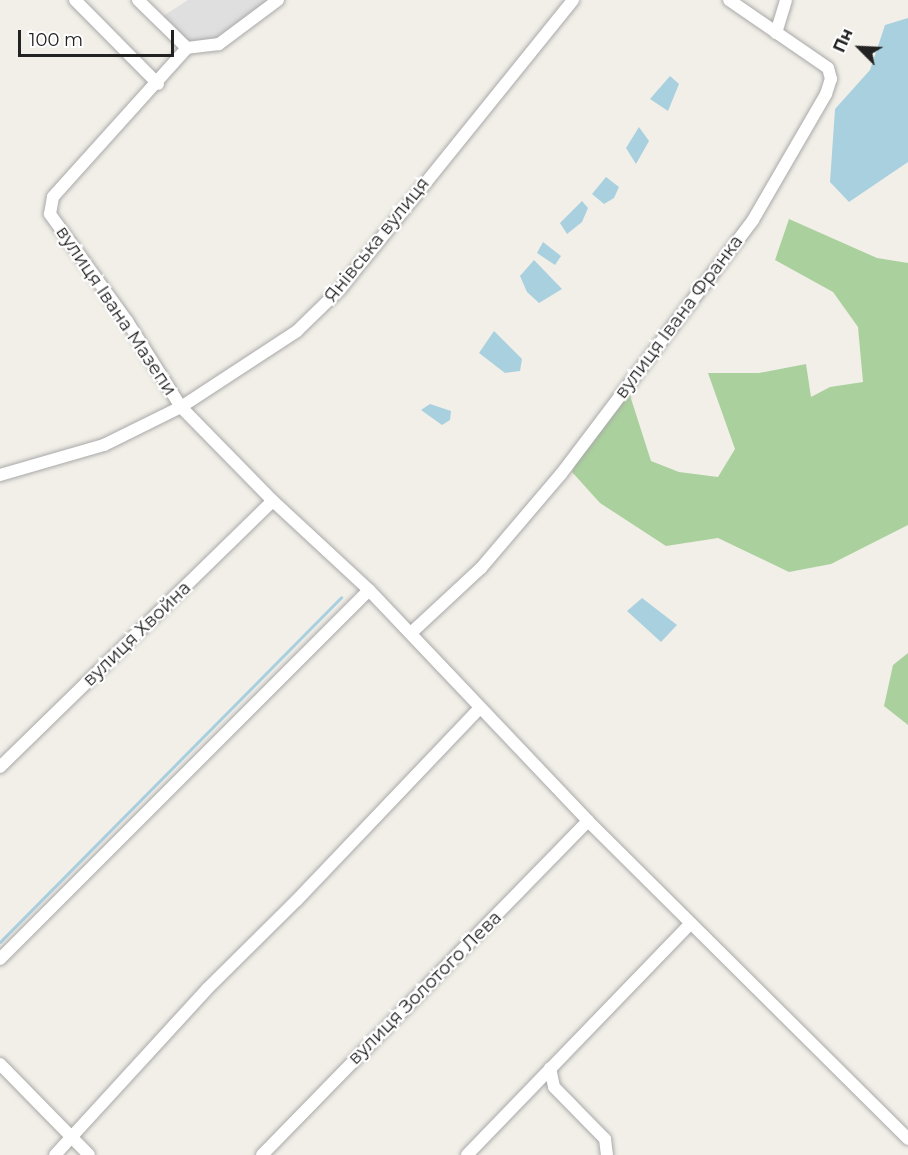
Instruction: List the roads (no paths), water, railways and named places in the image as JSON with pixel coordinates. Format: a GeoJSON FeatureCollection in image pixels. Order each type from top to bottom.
{"type":"FeatureCollection","features":[{"type":"Feature","properties":{"kind":"street"},"geometry":{"type":"LineString","coordinates":[[75,0],[158,84]]}},
{"type":"Feature","properties":{"kind":"street"},"geometry":{"type":"LineString","coordinates":[[138,0],[187,48],[219,44],[278,0]]}},
{"type":"Feature","properties":{"kind":"street","name":"Янівська вулиця"},"geometry":{"type":"LineString","coordinates":[[0,475],[104,445],[181,407],[297,331],[340,289],[573,0]]}},
{"type":"Feature","properties":{"kind":"street","name":"вулиця Івана Франка"},"geometry":{"type":"LineString","coordinates":[[411,633],[481,568],[561,474],[753,220],[804,136],[831,79],[828,68],[729,0]]}},
{"type":"Feature","properties":{"kind":"street"},"geometry":{"type":"LineString","coordinates":[[776,33],[786,0]]}},
{"type":"Feature","properties":{"kind":"street","name":"вулиця Івана Мазепи"},"geometry":{"type":"LineString","coordinates":[[187,48],[158,84],[53,197],[50,214],[127,321],[181,407],[273,501],[369,590],[479,709],[588,821],[908,1139]]}},
{"type":"Feature","properties":{"kind":"street","name":"вулиця Хвойна"},"geometry":{"type":"LineString","coordinates":[[0,767],[273,501]]}},
{"type":"Feature","properties":{"kind":"street"},"geometry":{"type":"LineString","coordinates":[[0,959],[369,590]]}},
{"type":"Feature","properties":{"kind":"street"},"geometry":{"type":"LineString","coordinates":[[55,1155],[207,988],[296,901],[479,709]]}},
{"type":"Feature","properties":{"kind":"street","name":"вулиця Золотого Лева"},"geometry":{"type":"LineString","coordinates":[[261,1155],[588,821]]}},
{"type":"Feature","properties":{"kind":"street"},"geometry":{"type":"LineString","coordinates":[[467,1155],[691,923]]}},
{"type":"Feature","properties":{"kind":"street"},"geometry":{"type":"LineString","coordinates":[[0,1064],[89,1155]]}},
{"type":"Feature","properties":{"kind":"street"},"geometry":{"type":"LineString","coordinates":[[550,1068],[554,1087],[605,1139],[606,1155]]}},
{"type":"Feature","properties":{"kind":"water"},"geometry":{"type":"Polygon","coordinates":[[[908,18],[908,162],[849,202],[830,182],[835,109],[870,70],[885,25],[908,18]]]}},
{"type":"Feature","properties":{"kind":"water"},"geometry":{"type":"Polygon","coordinates":[[[670,76],[679,84],[668,111],[650,99],[670,76]]]}},
{"type":"Feature","properties":{"kind":"water"},"geometry":{"type":"Polygon","coordinates":[[[639,127],[649,141],[636,164],[626,148],[639,127]]]}},
{"type":"Feature","properties":{"kind":"water"},"geometry":{"type":"Polygon","coordinates":[[[606,177],[619,187],[614,198],[604,204],[592,194],[606,177]]]}},
{"type":"Feature","properties":{"kind":"water"},"geometry":{"type":"Polygon","coordinates":[[[582,201],[588,208],[582,222],[567,234],[560,223],[582,201]]]}},
{"type":"Feature","properties":{"kind":"water"},"geometry":{"type":"Polygon","coordinates":[[[543,242],[561,256],[555,265],[537,253],[543,242]]]}},
{"type":"Feature","properties":{"kind":"water"},"geometry":{"type":"Polygon","coordinates":[[[534,260],[562,289],[539,303],[527,292],[520,276],[534,260]]]}},
{"type":"Feature","properties":{"kind":"water"},"geometry":{"type":"Polygon","coordinates":[[[494,331],[522,359],[520,371],[505,373],[479,353],[494,331]]]}},
{"type":"Feature","properties":{"kind":"water"},"geometry":{"type":"Polygon","coordinates":[[[430,404],[451,411],[450,420],[442,425],[421,410],[430,404]]]}},
{"type":"Feature","properties":{"kind":"water"},"geometry":{"type":"Polygon","coordinates":[[[642,598],[677,625],[661,642],[627,611],[642,598]]]}},
{"type":"Feature","properties":{"kind":"waterway"},"geometry":{"type":"LineString","coordinates":[[0,942],[341,597]]}}]}
